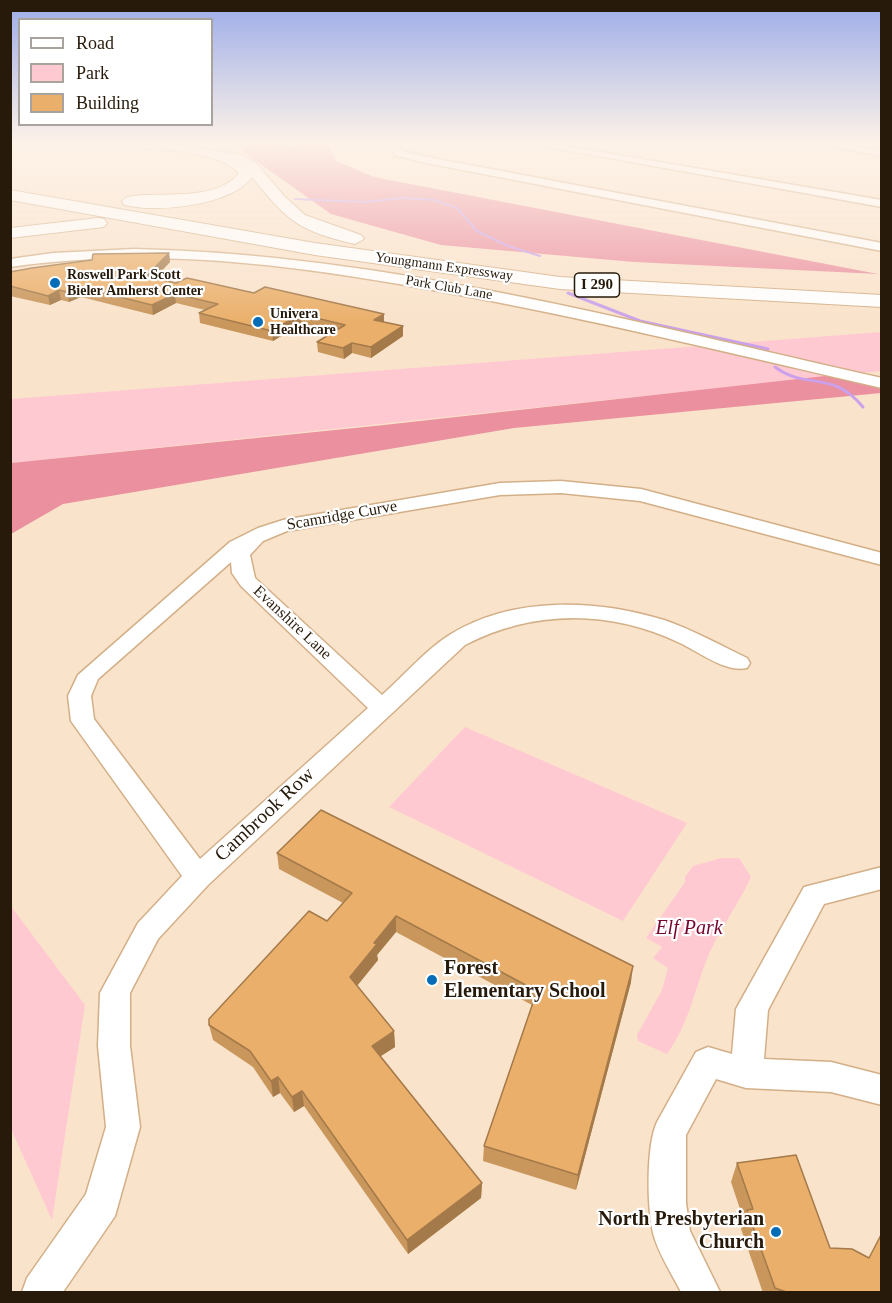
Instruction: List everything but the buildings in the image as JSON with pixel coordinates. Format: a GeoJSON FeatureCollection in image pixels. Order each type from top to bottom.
{"type":"FeatureCollection","features":[{"type":"Feature","properties":{"kind":"highway","name":"Youngmann Expressway"},"geometry":{"type":"LineString","coordinates":[[54,203],[315,249],[560,283],[882,301]]}},
{"type":"Feature","properties":{"kind":"highway","name":"Youngmann Expressway"},"geometry":{"type":"LineString","coordinates":[[114,203],[320,239],[500,264],[759,283],[882,288]]}},
{"type":"Feature","properties":{"kind":"highway"},"geometry":{"type":"LineString","coordinates":[[281,203],[300,219],[346,237],[418,254]]}},
{"type":"Feature","properties":{"kind":"highway"},"geometry":{"type":"LineString","coordinates":[[10,233],[68,225],[118,224],[315,249]]}},
{"type":"Feature","properties":{"kind":"street"},"geometry":{"type":"LineString","coordinates":[[650,203],[882,247]]}},
{"type":"Feature","properties":{"kind":"street","name":"Park Club Lane"},"geometry":{"type":"LineString","coordinates":[[10,263],[91,253],[166,251],[234,257],[372,275],[474,292],[882,383]]}},
{"type":"Feature","properties":{"kind":"street","name":"Scamridge Curve"},"geometry":{"type":"LineString","coordinates":[[198,878],[83,721],[79,710],[78,694],[90,674],[196,581],[237,546],[265,532],[283,526],[479,492],[561,487],[614,491],[673,502],[882,559]]}},
{"type":"Feature","properties":{"kind":"street","name":"Evanshire Lane"},"geometry":{"type":"LineString","coordinates":[[265,532],[252,540],[240,554],[242,573],[248,582],[382,708]]}},
{"type":"Feature","properties":{"kind":"street"},"geometry":{"type":"LineString","coordinates":[[196,581],[218,573],[248,582]]}},
{"type":"Feature","properties":{"kind":"street","name":"Cambrook Row"},"geometry":{"type":"LineString","coordinates":[[41,1293],[102,1203],[123,1128],[114,1046],[115,993],[148,931],[198,878],[382,708],[464,635],[484,625],[536,614],[580,611],[629,618],[664,628],[739,663]]}},
{"type":"Feature","properties":{"kind":"street"},"geometry":{"type":"LineString","coordinates":[[746,1073],[752,1009],[814,895],[874,885]]}},
{"type":"Feature","properties":{"kind":"street"},"geometry":{"type":"LineString","coordinates":[[701,1293],[672,1234],[668,1203],[669,1133],[708,1062],[746,1073],[831,1077],[882,1090]]}},
{"type":"Feature","properties":{"kind":"green space"},"geometry":{"type":"Polygon","coordinates":[[[881,332],[881,371],[11,463],[11,399],[881,332]]]}},
{"type":"Feature","properties":{"kind":"green space"},"geometry":{"type":"Polygon","coordinates":[[[465,727],[687,823],[623,921],[389,807],[465,727]]]}},
{"type":"Feature","properties":{"kind":"green space","name":"Elf Park"},"geometry":{"type":"Polygon","coordinates":[[[721,858],[739,858],[751,877],[710,953],[685,1021],[667,1054],[638,1041],[637,1035],[662,990],[668,968],[653,958],[662,947],[646,938],[685,882],[685,877],[693,866],[721,858]]]}},
{"type":"Feature","properties":{"kind":"green space"},"geometry":{"type":"Polygon","coordinates":[[[10,905],[85,1005],[52,1220],[11,1129],[10,905]]]}},
{"type":"Feature","properties":{"kind":"shaded area"},"geometry":{"type":"Polygon","coordinates":[[[315,203],[508,203],[878,274],[634,262],[441,245],[331,214],[315,203]]]}},
{"type":"Feature","properties":{"kind":"shaded area"},"geometry":{"type":"Polygon","coordinates":[[[843,374],[881,383],[881,393],[514,428],[63,504],[11,534],[11,463],[384,425],[843,374]]]}},
{"type":"Feature","properties":{"kind":"waterway"},"geometry":{"type":"LineString","coordinates":[[442,203],[457,208],[477,231],[508,246],[540,256]]}},
{"type":"Feature","properties":{"kind":"waterway"},"geometry":{"type":"LineString","coordinates":[[568,293],[640,321],[768,349]]}},
{"type":"Feature","properties":{"kind":"waterway"},"geometry":{"type":"LineString","coordinates":[[775,367],[798,378],[840,388],[863,407]]}},
{"type":"Feature","properties":{"kind":"place","name":"Roswell Park Scott Bieler Amherst Center"},"geometry":{"type":"Point","coordinates":[55,283]}},
{"type":"Feature","properties":{"kind":"place","name":"Univera Healthcare"},"geometry":{"type":"Point","coordinates":[258,322]}},
{"type":"Feature","properties":{"kind":"place","name":"Forest Elementary School"},"geometry":{"type":"Point","coordinates":[432,980]}},
{"type":"Feature","properties":{"kind":"place","name":"North Presbyterian Church"},"geometry":{"type":"Point","coordinates":[776,1232]}}]}
